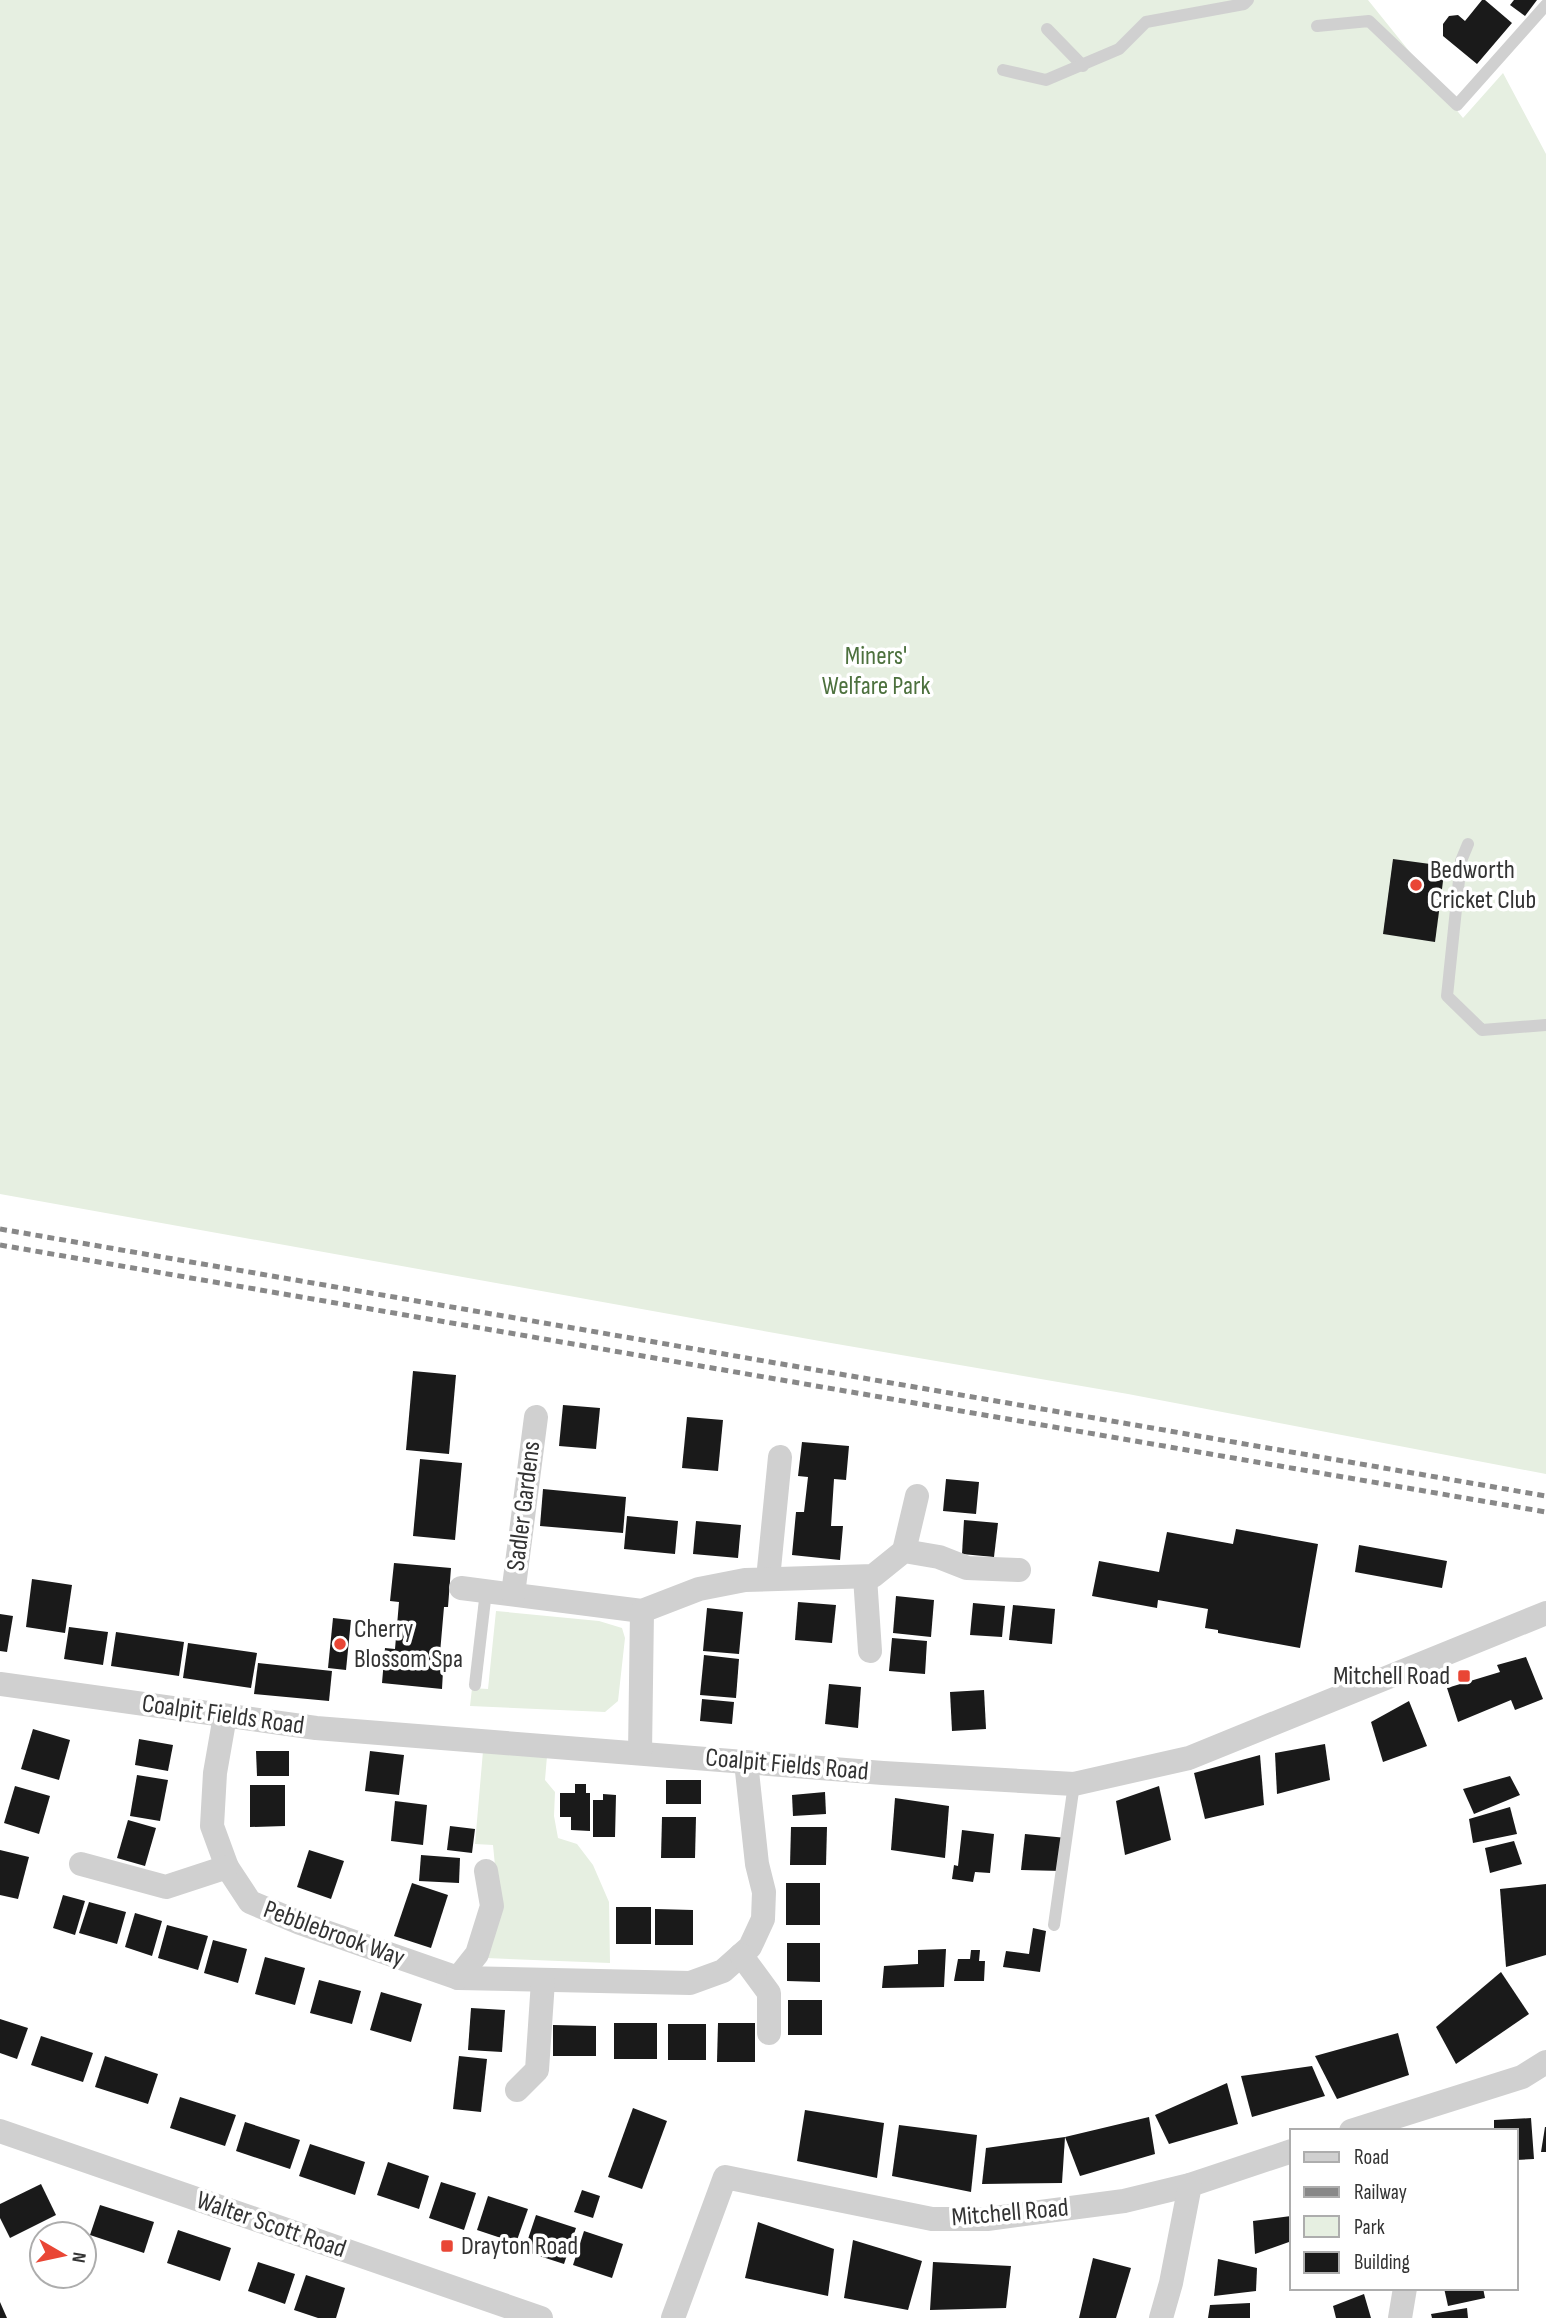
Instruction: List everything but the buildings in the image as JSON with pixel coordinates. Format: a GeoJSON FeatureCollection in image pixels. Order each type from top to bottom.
{"type":"FeatureCollection","features":[{"type":"Feature","properties":{"kind":"street","name":"Sadler Gardens"},"geometry":{"type":"LineString","coordinates":[[513,1594],[536,1417]]}},
{"type":"Feature","properties":{"kind":"street"},"geometry":{"type":"LineString","coordinates":[[768,1579],[780,1457]]}},
{"type":"Feature","properties":{"kind":"street"},"geometry":{"type":"LineString","coordinates":[[870,1651],[865,1577],[873,1576],[904,1551],[917,1496]]}},
{"type":"Feature","properties":{"kind":"street"},"geometry":{"type":"LineString","coordinates":[[904,1551],[939,1557],[967,1568],[1018,1570]]}},
{"type":"Feature","properties":{"kind":"street","name":"Sadler Gardens"},"geometry":{"type":"LineString","coordinates":[[461,1588],[642,1611],[699,1589],[745,1580],[865,1577]]}},
{"type":"Feature","properties":{"kind":"street"},"geometry":{"type":"LineString","coordinates":[[640,1753],[642,1611]]}},
{"type":"Feature","properties":{"kind":"street","name":"Coalpit Fields Road"},"geometry":{"type":"LineString","coordinates":[[0,1686],[329,1729],[896,1774],[1074,1784],[1189,1758],[1546,1613]]}},
{"type":"Feature","properties":{"kind":"street","name":"Pebblebrook Way"},"geometry":{"type":"LineString","coordinates":[[225,1716],[215,1773],[212,1826],[227,1867],[250,1902],[352,1942],[458,1978],[690,1983],[723,1971],[750,1947],[763,1919],[764,1892],[757,1864],[746,1762]]}},
{"type":"Feature","properties":{"kind":"street"},"geometry":{"type":"LineString","coordinates":[[81,1864],[166,1887],[227,1867]]}},
{"type":"Feature","properties":{"kind":"street"},"geometry":{"type":"LineString","coordinates":[[458,1978],[477,1954],[492,1906],[486,1871]]}},
{"type":"Feature","properties":{"kind":"street"},"geometry":{"type":"LineString","coordinates":[[741,1955],[769,1993],[769,2034]]}},
{"type":"Feature","properties":{"kind":"street"},"geometry":{"type":"LineString","coordinates":[[517,2090],[537,2070],[543,1981]]}},
{"type":"Feature","properties":{"kind":"street"},"geometry":{"type":"LineString","coordinates":[[1365,2129],[1522,2077],[1546,2062]]}},
{"type":"Feature","properties":{"kind":"street","name":"Walter Scott Road"},"geometry":{"type":"LineString","coordinates":[[0,2132],[541,2318]]}},
{"type":"Feature","properties":{"kind":"street","name":"Mitchell Road"},"geometry":{"type":"LineString","coordinates":[[673,2318],[725,2177],[932,2219],[987,2219],[1124,2201],[1190,2185],[1290,2152]]}},
{"type":"Feature","properties":{"kind":"street"},"geometry":{"type":"LineString","coordinates":[[1161,2318],[1171,2283],[1190,2185]]}},
{"type":"Feature","properties":{"kind":"street"},"geometry":{"type":"LineString","coordinates":[[1400,2318],[1405,2290]]}},
{"type":"Feature","properties":{"kind":"lane"},"geometry":{"type":"LineString","coordinates":[[1003,70],[1046,80],[1119,48],[1146,22],[1244,4],[1248,0]]}},
{"type":"Feature","properties":{"kind":"lane"},"geometry":{"type":"LineString","coordinates":[[1317,26],[1369,21],[1457,105],[1546,5]]}},
{"type":"Feature","properties":{"kind":"lane"},"geometry":{"type":"LineString","coordinates":[[1047,29],[1083,66]]}},
{"type":"Feature","properties":{"kind":"lane"},"geometry":{"type":"LineString","coordinates":[[1468,844],[1461,861],[1447,996],[1482,1030],[1546,1025]]}},
{"type":"Feature","properties":{"kind":"lane"},"geometry":{"type":"LineString","coordinates":[[475,1685],[486,1591]]}},
{"type":"Feature","properties":{"kind":"lane"},"geometry":{"type":"LineString","coordinates":[[1054,1925],[1074,1784]]}},
{"type":"Feature","properties":{"kind":"green space","name":"Miners' Welfare Park"},"geometry":{"type":"Polygon","coordinates":[[[0,0],[1368,0],[1463,118],[1503,73],[1546,154],[1546,1474],[1128,1394],[0,1194],[0,0]]]}},
{"type":"Feature","properties":{"kind":"green space"},"geometry":{"type":"Polygon","coordinates":[[[496,1611],[599,1621],[622,1628],[625,1638],[618,1701],[605,1712],[470,1706],[472,1688],[488,1689],[496,1611]]]}},
{"type":"Feature","properties":{"kind":"green space"},"geometry":{"type":"Polygon","coordinates":[[[483,1751],[547,1756],[545,1780],[555,1792],[554,1816],[558,1838],[577,1844],[593,1865],[609,1902],[610,1963],[486,1958],[498,1896],[493,1845],[475,1844],[483,1751]]]}},
{"type":"Feature","properties":{"kind":"railway"},"geometry":{"type":"LineString","coordinates":[[0,1229],[1546,1496]]}},
{"type":"Feature","properties":{"kind":"railway"},"geometry":{"type":"LineString","coordinates":[[0,1245],[1546,1512]]}},
{"type":"Feature","properties":{"kind":"place","name":"Bedworth Cricket Club"},"geometry":{"type":"Point","coordinates":[1416,885]}},
{"type":"Feature","properties":{"kind":"place","name":"Cherry Blossom Spa"},"geometry":{"type":"Point","coordinates":[340,1644]}},
{"type":"Feature","properties":{"kind":"place","name":"Mitchell Road"},"geometry":{"type":"Point","coordinates":[1464,1676]}},
{"type":"Feature","properties":{"kind":"place","name":"Drayton Road"},"geometry":{"type":"Point","coordinates":[447,2246]}}]}
